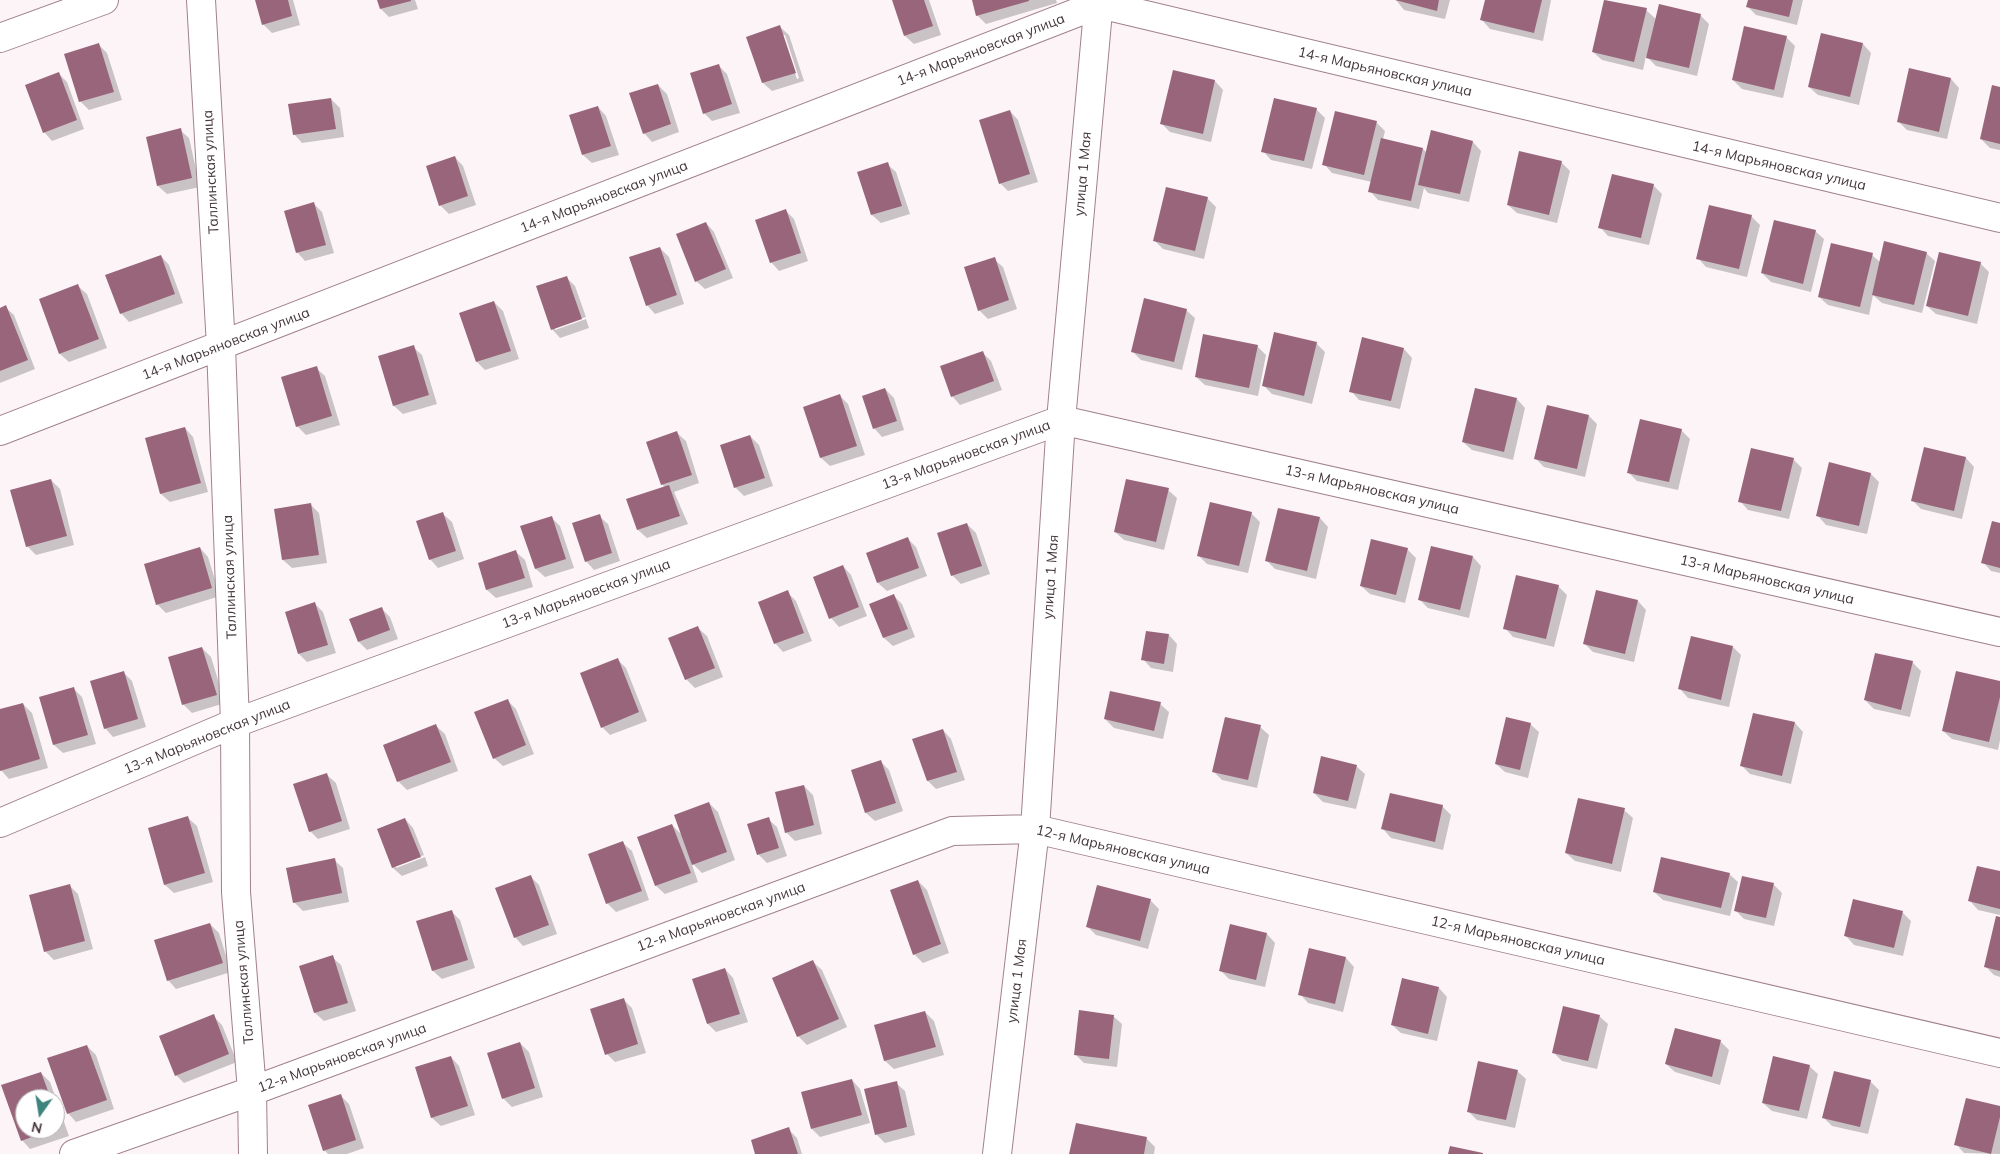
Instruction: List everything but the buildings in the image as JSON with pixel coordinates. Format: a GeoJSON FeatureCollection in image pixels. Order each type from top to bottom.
{"type":"FeatureCollection","features":[{"type":"Feature","properties":{"kind":"street"},"geometry":{"type":"LineString","coordinates":[[0,38],[104,0]]}},
{"type":"Feature","properties":{"kind":"street","name":"Таллинская улица"},"geometry":{"type":"LineString","coordinates":[[201,0],[221,346],[235,722],[236,892],[252,1091],[253,1154]]}},
{"type":"Feature","properties":{"kind":"street","name":"14-я Марьяновская улица"},"geometry":{"type":"LineString","coordinates":[[0,431],[1099,2],[2000,218]]}},
{"type":"Feature","properties":{"kind":"street","name":"улица 1 Мая"},"geometry":{"type":"LineString","coordinates":[[997,1154],[1035,829],[1060,420],[1099,2]]}},
{"type":"Feature","properties":{"kind":"street","name":"13-я Марьяновская улица"},"geometry":{"type":"LineString","coordinates":[[0,823],[235,722],[1060,420],[2000,632]]}},
{"type":"Feature","properties":{"kind":"street","name":"12-я Марьяновская улица"},"geometry":{"type":"LineString","coordinates":[[74,1154],[252,1091],[952,831],[1035,829],[2000,1053]]}}]}
